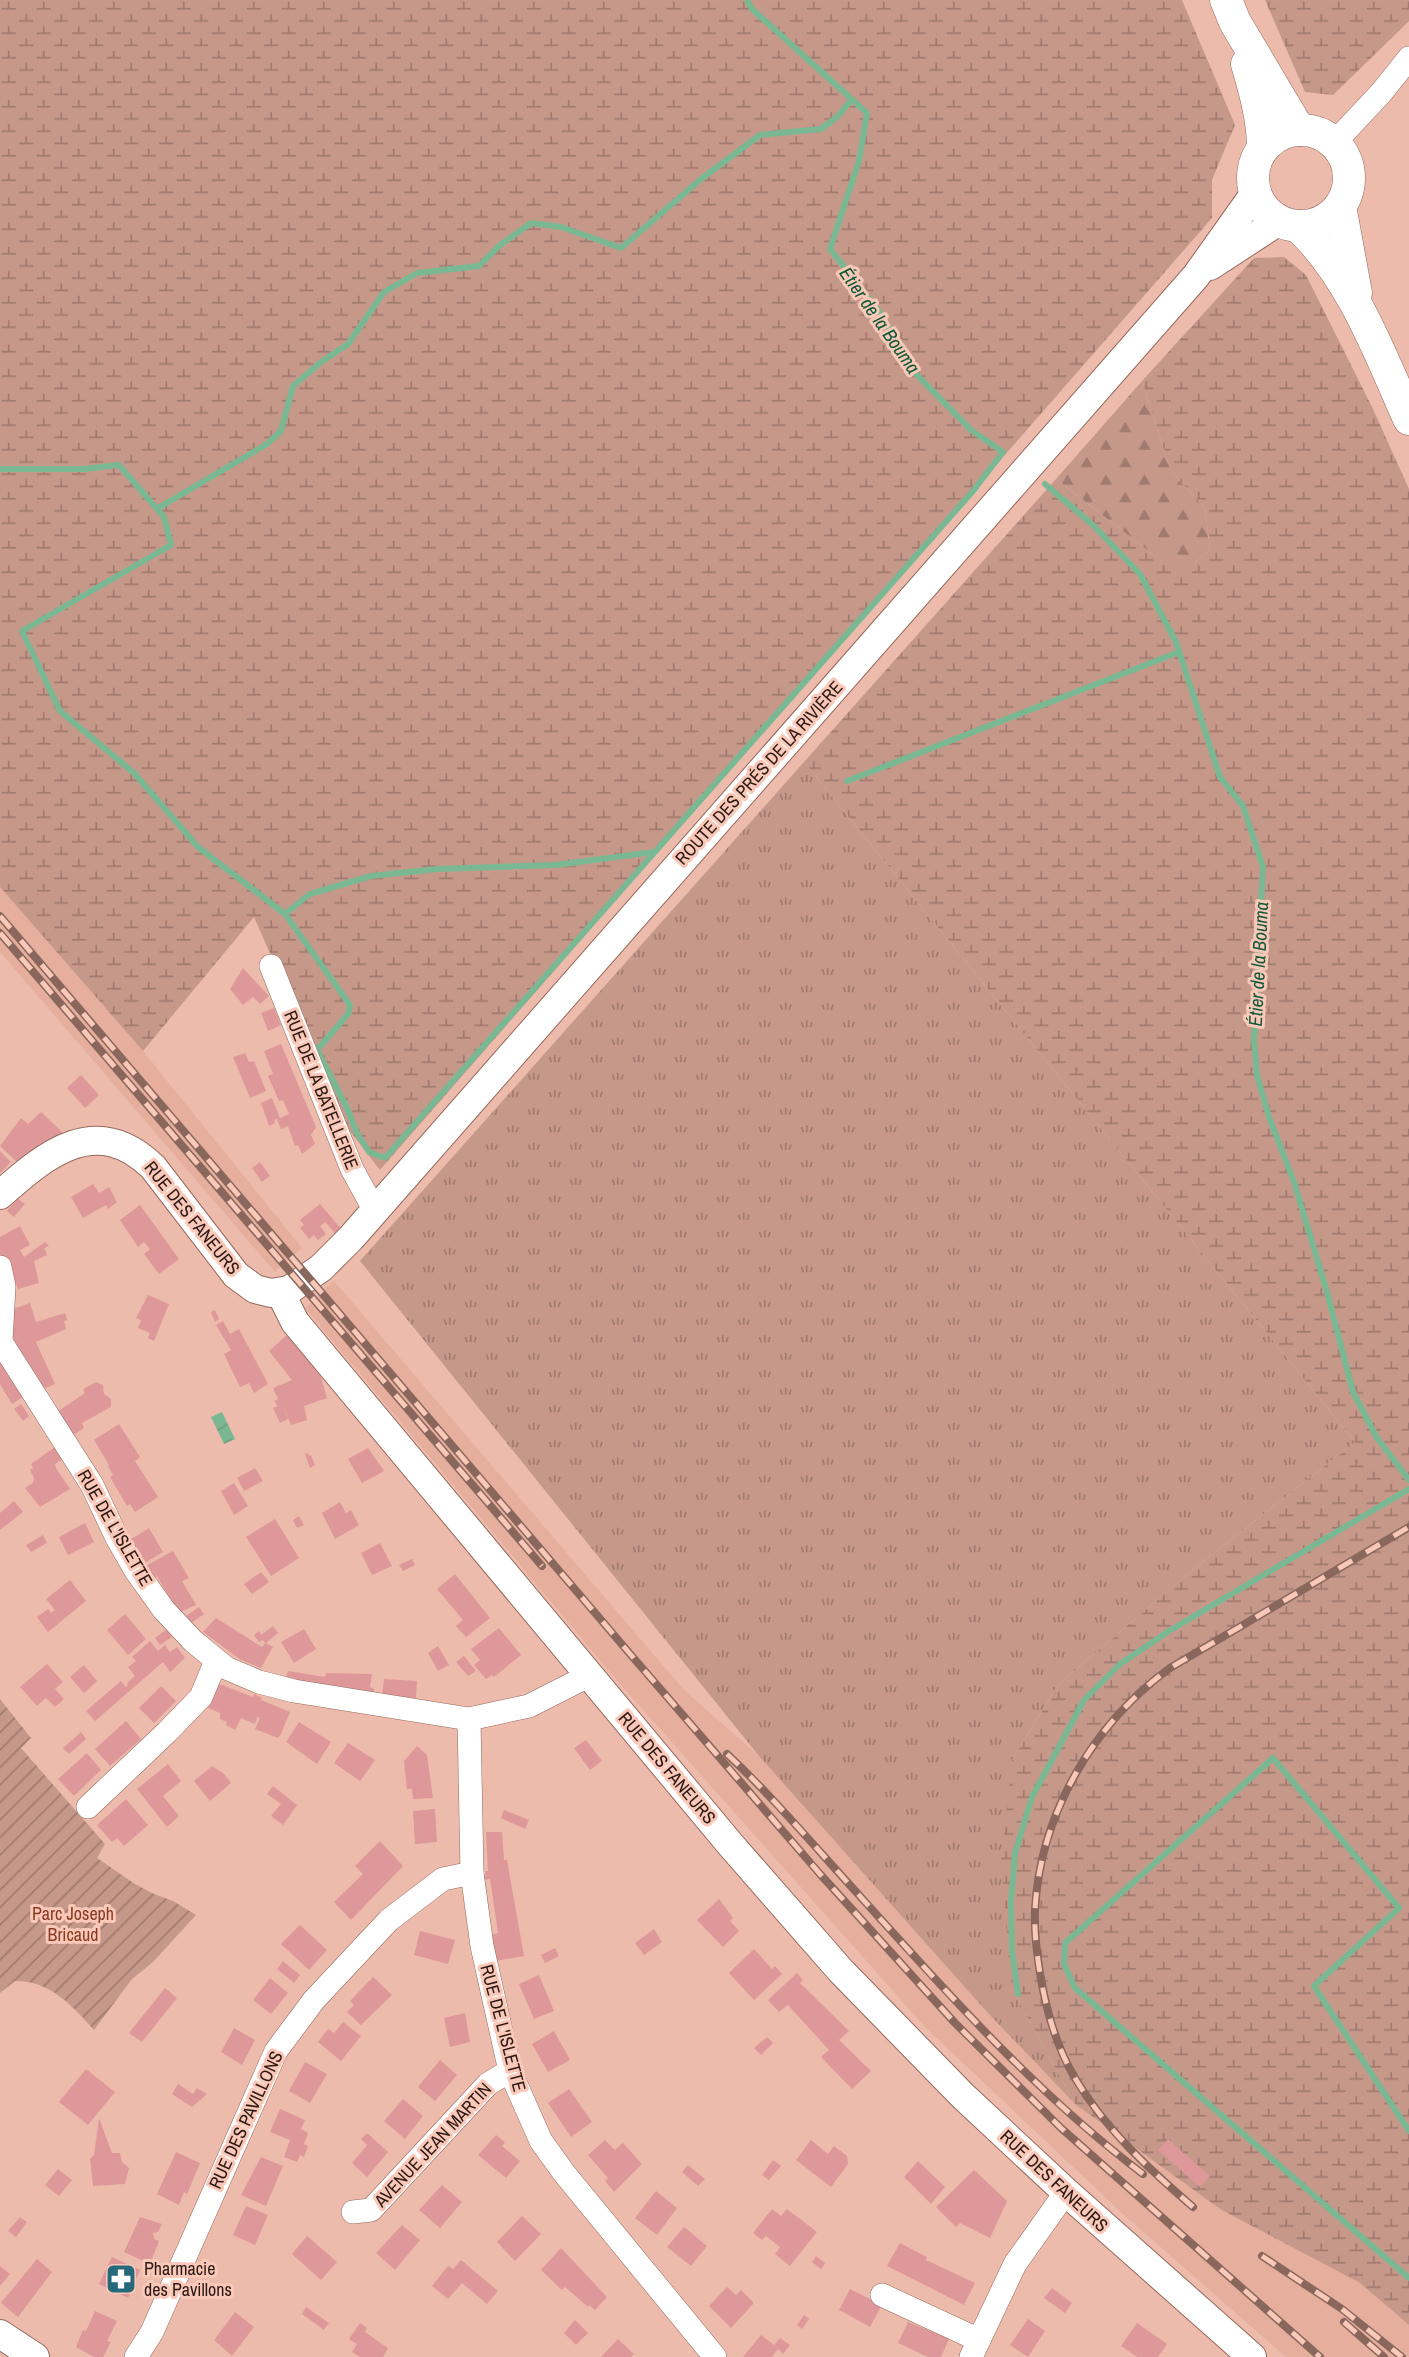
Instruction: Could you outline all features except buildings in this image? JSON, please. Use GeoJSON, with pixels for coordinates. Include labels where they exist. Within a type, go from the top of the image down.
{"type":"FeatureCollection","features":[{"type":"Feature","properties":{"kind":"main road"},"geometry":{"type":"LineString","coordinates":[[1230,11],[1299,130]]}},
{"type":"Feature","properties":{"kind":"main road"},"geometry":{"type":"LineString","coordinates":[[1230,11],[1254,88],[1263,148]]}},
{"type":"Feature","properties":{"kind":"main road"},"geometry":{"type":"LineString","coordinates":[[1288,223],[1321,222],[1340,206],[1348,191],[1349,174],[1344,157],[1334,143],[1316,132],[1299,130],[1279,135],[1263,148],[1253,174],[1255,193],[1261,205],[1316,243],[1359,308],[1409,419]]}},
{"type":"Feature","properties":{"kind":"main road"},"geometry":{"type":"LineString","coordinates":[[1340,206],[1359,308]]}},
{"type":"Feature","properties":{"kind":"street"},"geometry":{"type":"LineString","coordinates":[[1334,143],[1381,93],[1409,58]]}},
{"type":"Feature","properties":{"kind":"street","name":"ROUTE DES PRÉS DE LA RIVIÈRE"},"geometry":{"type":"LineString","coordinates":[[280,1293],[301,1284],[321,1268],[375,1210],[1196,276],[1255,193]]}},
{"type":"Feature","properties":{"kind":"street","name":"ROUTE DES PRÉS DE LA RIVIÈRE"},"geometry":{"type":"LineString","coordinates":[[1196,276],[1288,223]]}},
{"type":"Feature","properties":{"kind":"street","name":"RUE DE LA BATELLERIE"},"geometry":{"type":"LineString","coordinates":[[271,966],[352,1169],[375,1210]]}},
{"type":"Feature","properties":{"kind":"street","name":"RUE DES FANEURS"},"geometry":{"type":"LineString","coordinates":[[0,1195],[28,1170],[64,1147],[102,1142],[127,1148],[143,1158],[167,1183],[223,1259],[246,1284],[261,1291],[280,1293],[295,1322],[730,1844],[841,1971],[963,2096],[1066,2192],[1252,2357]]}},
{"type":"Feature","properties":{"kind":"street","name":"RUE DE L'ISLETTE"},"geometry":{"type":"LineString","coordinates":[[0,1267],[4,1286],[0,1342],[92,1485],[136,1571],[164,1610],[216,1661],[259,1682],[294,1691],[469,1718],[529,1706],[590,1675]]}},
{"type":"Feature","properties":{"kind":"street"},"geometry":{"type":"LineString","coordinates":[[88,1807],[201,1697],[216,1661]]}},
{"type":"Feature","properties":{"kind":"street","name":"RUE DE L'ISLETTE"},"geometry":{"type":"LineString","coordinates":[[469,1718],[472,1873],[482,1946],[510,2070],[522,2101],[549,2151],[715,2357]]}},
{"type":"Feature","properties":{"kind":"street","name":"RUE DES PAVILLONS"},"geometry":{"type":"LineString","coordinates":[[136,2357],[152,2332],[276,2051],[314,2000],[389,1920],[443,1879],[472,1873]]}},
{"type":"Feature","properties":{"kind":"street","name":"AVENUE JEAN MARTIN"},"geometry":{"type":"LineString","coordinates":[[353,2211],[371,2210],[488,2084],[510,2070]]}},
{"type":"Feature","properties":{"kind":"street"},"geometry":{"type":"LineString","coordinates":[[882,2295],[975,2349],[1015,2264],[1066,2192]]}},
{"type":"Feature","properties":{"kind":"street"},"geometry":{"type":"LineString","coordinates":[[0,2333],[35,2357]]}},
{"type":"Feature","properties":{"kind":"shaded area"},"geometry":{"type":"Polygon","coordinates":[[[0,887],[143,1051],[302,1248],[275,1272],[0,952],[0,887]]]}},
{"type":"Feature","properties":{"kind":"shaded area"},"geometry":{"type":"Polygon","coordinates":[[[334,1281],[684,1690],[759,1756],[987,2012],[1075,2104],[1220,2209],[1360,2283],[1409,2325],[1409,2357],[1286,2357],[1124,2215],[926,2028],[614,1677],[305,1308],[334,1281]]]}},
{"type":"Feature","properties":{"kind":"green space"},"geometry":{"type":"Polygon","coordinates":[[[0,0],[1182,0],[1235,125],[1212,180],[1212,218],[380,1170],[346,1126],[254,917],[143,1051],[0,887],[0,0]]]}},
{"type":"Feature","properties":{"kind":"green space"},"geometry":{"type":"Polygon","coordinates":[[[1265,0],[1409,0],[1409,21],[1333,95],[1305,92],[1265,0]]]}},
{"type":"Feature","properties":{"kind":"green space"},"geometry":{"type":"Polygon","coordinates":[[[1284,257],[1306,275],[1373,409],[1409,489],[1409,2325],[1360,2283],[1220,2209],[1075,2104],[1011,1987],[1001,1859],[1012,1760],[1057,1686],[1185,1576],[1355,1442],[804,762],[1056,479],[1165,564],[1194,564],[1210,549],[1205,508],[1171,471],[1142,381],[1254,258],[1284,257]]]}},
{"type":"Feature","properties":{"kind":"green space"},"geometry":{"type":"Polygon","coordinates":[[[1142,381],[1171,471],[1205,508],[1210,549],[1194,564],[1165,564],[1056,479],[1142,381]]]}},
{"type":"Feature","properties":{"kind":"green space"},"geometry":{"type":"Polygon","coordinates":[[[804,762],[1355,1442],[1185,1576],[1057,1686],[1012,1760],[1011,1987],[1075,2104],[987,2012],[759,1756],[360,1261],[804,762]]]}},
{"type":"Feature","properties":{"kind":"green space","name":"Parc Joseph Bricaud"},"geometry":{"type":"Polygon","coordinates":[[[0,1699],[31,1738],[21,1748],[105,1844],[97,1858],[135,1884],[196,1915],[153,1962],[132,1979],[94,2030],[69,2004],[39,1985],[15,1981],[0,1993],[0,1699]]]}},
{"type":"Feature","properties":{"kind":"water"},"geometry":{"type":"Polygon","coordinates":[[[222,1412],[235,1439],[224,1444],[211,1417],[222,1412]]]}},
{"type":"Feature","properties":{"kind":"waterway"},"geometry":{"type":"LineString","coordinates":[[0,469],[84,469],[119,465],[164,517],[171,545],[22,631],[60,711],[134,773],[198,847],[285,914],[350,1005],[348,1014],[317,1050],[357,1133],[369,1152],[385,1158],[973,491],[1003,452],[971,430],[916,374],[878,310],[830,249],[859,161],[867,113],[752,9],[747,0]]}},
{"type":"Feature","properties":{"kind":"waterway"},"geometry":{"type":"LineString","coordinates":[[158,508],[267,444],[281,431],[293,386],[348,344],[384,292],[417,273],[479,266],[500,245],[531,223],[561,227],[621,248],[701,179],[760,135],[821,129],[837,117],[852,99]]}},
{"type":"Feature","properties":{"kind":"waterway","name":"Étier de la Bouma"},"geometry":{"type":"LineString","coordinates":[[1045,484],[1093,525],[1140,574],[1176,642],[1220,777],[1243,806],[1263,867],[1254,1041],[1257,1075],[1269,1117],[1294,1182],[1353,1392],[1377,1438],[1409,1480]]}},
{"type":"Feature","properties":{"kind":"waterway"},"geometry":{"type":"LineString","coordinates":[[847,781],[1179,652]]}},
{"type":"Feature","properties":{"kind":"waterway"},"geometry":{"type":"LineString","coordinates":[[285,914],[310,894],[371,876],[437,869],[556,865],[654,852]]}},
{"type":"Feature","properties":{"kind":"waterway"},"geometry":{"type":"LineString","coordinates":[[1018,1994],[1012,1950],[1011,1902],[1015,1853],[1032,1797],[1084,1700],[1120,1664],[1169,1631],[1409,1489]]}},
{"type":"Feature","properties":{"kind":"waterway"},"geometry":{"type":"LineString","coordinates":[[1409,2131],[1314,1986],[1399,1908],[1273,1758],[1065,1943],[1064,1964],[1075,1988],[1409,2278]]}},
{"type":"Feature","properties":{"kind":"railway"},"geometry":{"type":"LineString","coordinates":[[0,916],[631,1655],[820,1874],[955,2023],[1061,2128],[1320,2357]]}},
{"type":"Feature","properties":{"kind":"railway"},"geometry":{"type":"LineString","coordinates":[[0,933],[542,1566]]}},
{"type":"Feature","properties":{"kind":"railway"},"geometry":{"type":"LineString","coordinates":[[1193,2207],[1144,2163],[1100,2115],[1075,2078],[1058,2042],[1043,1992],[1035,1927],[1039,1874],[1047,1840],[1060,1806],[1095,1744],[1117,1716],[1142,1691],[1170,1668],[1409,1527]]}},
{"type":"Feature","properties":{"kind":"railway"},"geometry":{"type":"LineString","coordinates":[[727,1754],[778,1805],[994,2041],[1066,2110],[1143,2174]]}},
{"type":"Feature","properties":{"kind":"railway"},"geometry":{"type":"LineString","coordinates":[[1262,2256],[1342,2309],[1402,2357]]}},
{"type":"Feature","properties":{"kind":"railway"},"geometry":{"type":"LineString","coordinates":[[1344,2322],[1384,2357]]}},
{"type":"Feature","properties":{"kind":"place","name":"Pharmacie des Pavillons"},"geometry":{"type":"Point","coordinates":[121,2279]}}]}
